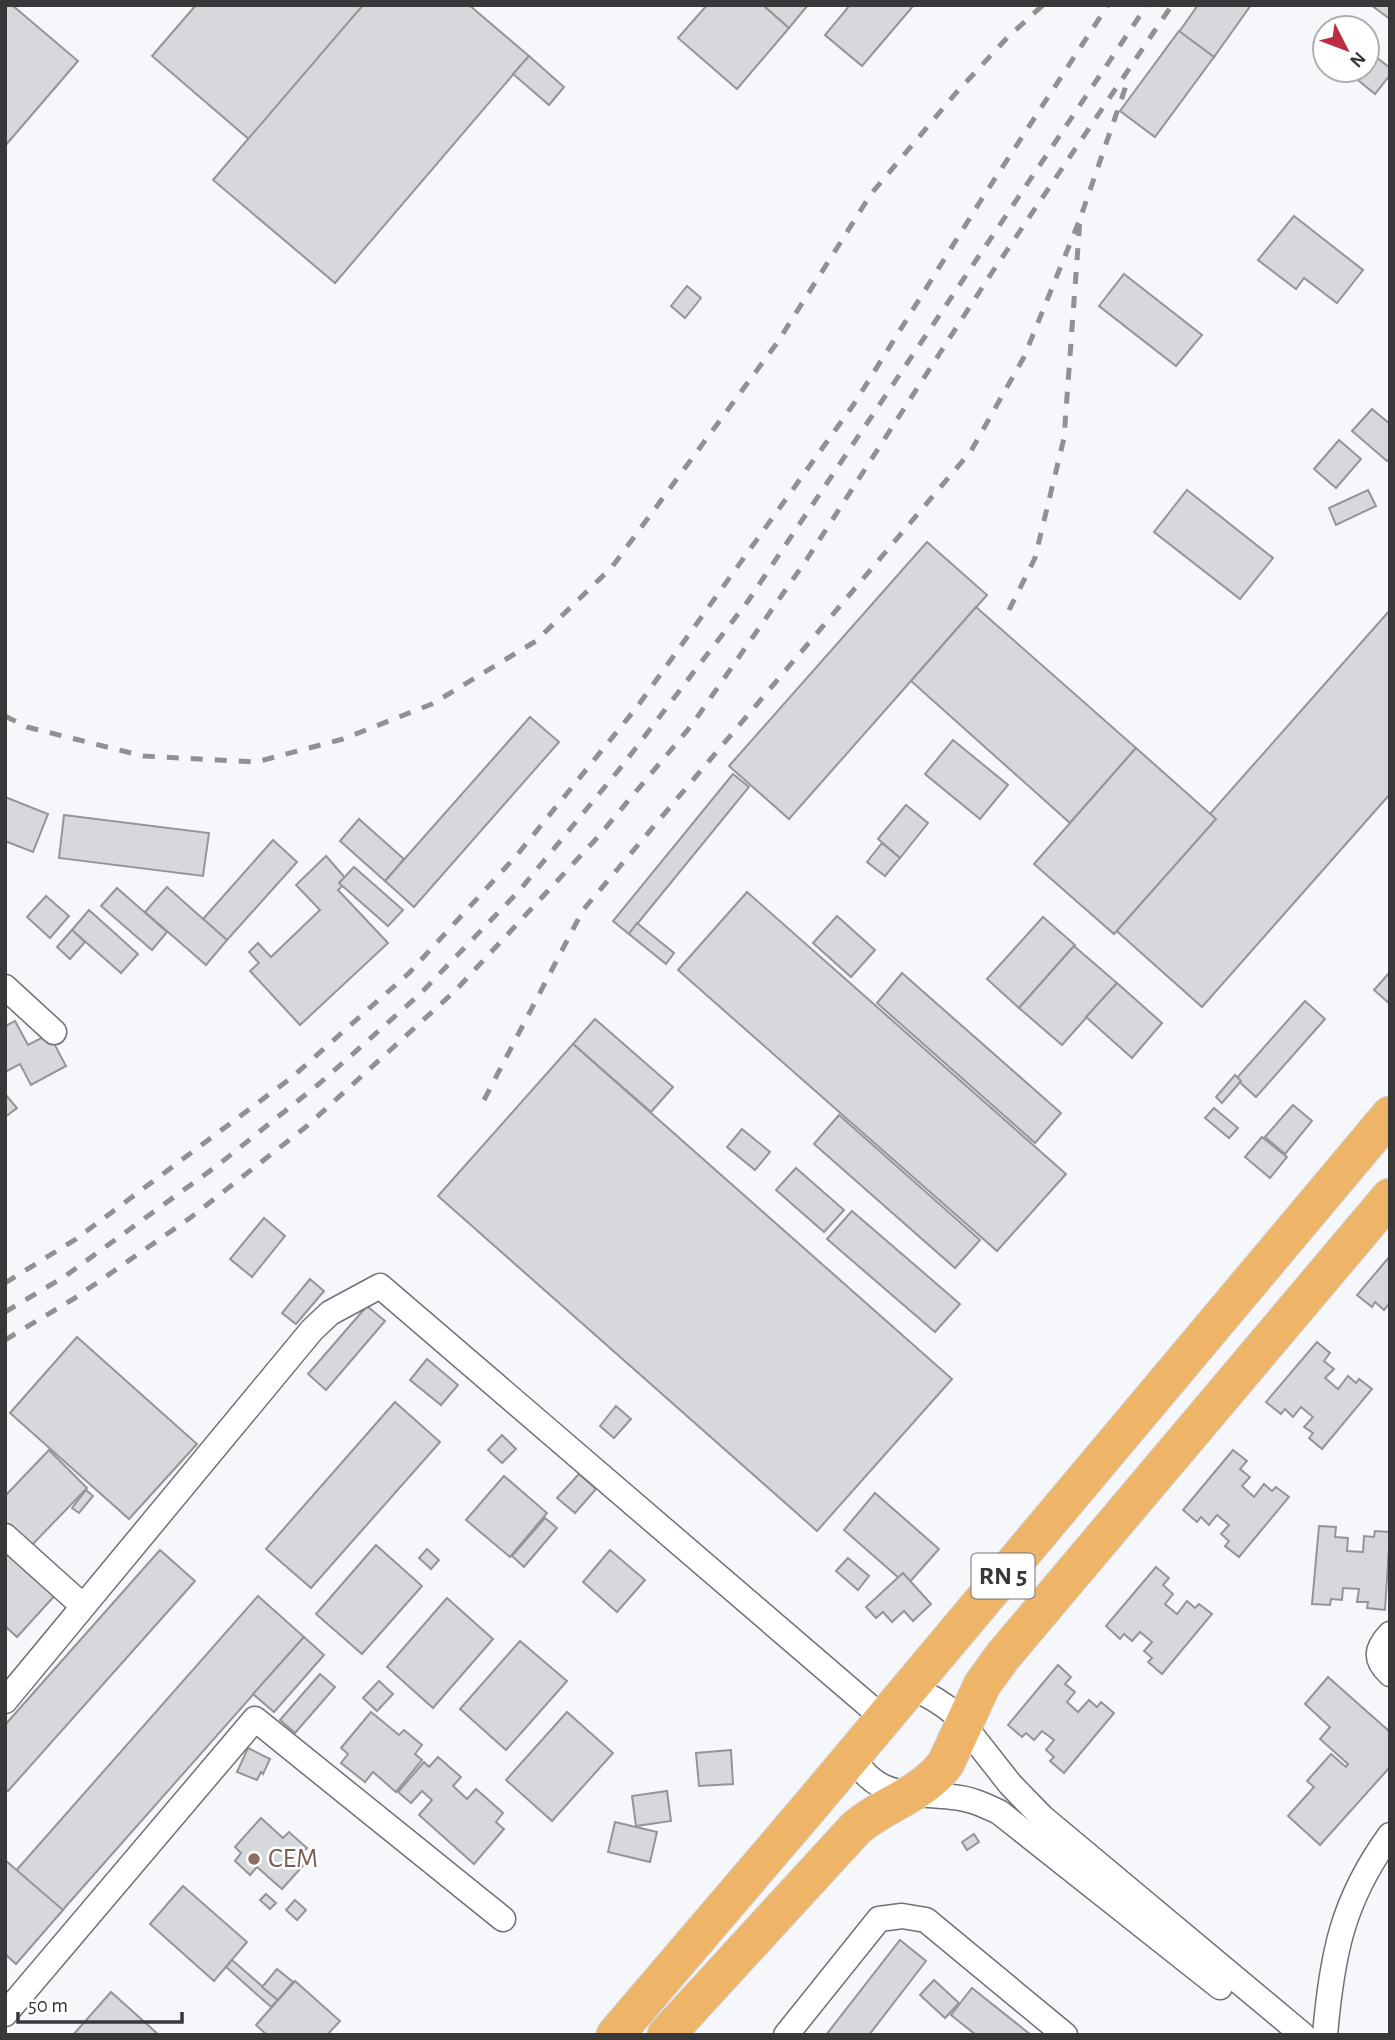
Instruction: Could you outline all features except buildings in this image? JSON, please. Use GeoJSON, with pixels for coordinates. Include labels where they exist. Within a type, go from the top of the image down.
{"type":"FeatureCollection","features":[{"type":"Feature","properties":{"kind":"highway","name":"RN 5"},"geometry":{"type":"LineString","coordinates":[[615,2035],[1390,1115]]}},
{"type":"Feature","properties":{"kind":"highway","name":"RN 5"},"geometry":{"type":"LineString","coordinates":[[666,2035],[848,1836],[876,1812],[912,1794],[938,1773],[946,1763],[982,1685],[1003,1656],[1390,1197]]}},
{"type":"Feature","properties":{"kind":"highway"},"geometry":{"type":"LineString","coordinates":[[813,1803],[848,1836]]}},
{"type":"Feature","properties":{"kind":"street"},"geometry":{"type":"LineString","coordinates":[[5,987],[54,1032]]}},
{"type":"Feature","properties":{"kind":"street"},"geometry":{"type":"LineString","coordinates":[[5,1701],[312,1330],[330,1313],[380,1286],[883,1718]]}},
{"type":"Feature","properties":{"kind":"street"},"geometry":{"type":"LineString","coordinates":[[5,1536],[83,1606]]}},
{"type":"Feature","properties":{"kind":"street"},"geometry":{"type":"LineString","coordinates":[[1390,1634],[1379,1648],[1378,1656],[1380,1663],[1390,1674]]}},
{"type":"Feature","properties":{"kind":"street"},"geometry":{"type":"LineString","coordinates":[[909,1688],[945,1705],[1010,1784],[1042,1817],[1303,2035]]}},
{"type":"Feature","properties":{"kind":"street"},"geometry":{"type":"LineString","coordinates":[[5,2014],[255,1719],[503,1919]]}},
{"type":"Feature","properties":{"kind":"street"},"geometry":{"type":"LineString","coordinates":[[852,1755],[864,1773],[881,1786],[901,1793],[970,1800],[999,1812],[1280,2035]]}},
{"type":"Feature","properties":{"kind":"street"},"geometry":{"type":"LineString","coordinates":[[1325,2035],[1329,1986],[1335,1951],[1345,1918],[1358,1885],[1390,1835]]}},
{"type":"Feature","properties":{"kind":"street"},"geometry":{"type":"LineString","coordinates":[[786,2035],[880,1919],[902,1916],[926,1920],[1065,2035]]}},
{"type":"Feature","properties":{"kind":"railway"},"geometry":{"type":"LineString","coordinates":[[5,716],[27,727],[143,756],[256,762],[343,739],[432,704],[536,641],[612,567],[777,343],[871,194],[955,94],[1007,38],[1043,5]]}},
{"type":"Feature","properties":{"kind":"railway"},"geometry":{"type":"LineString","coordinates":[[5,1283],[76,1239],[291,1078],[409,973],[517,855],[637,707],[854,404],[983,197],[1108,5]]}},
{"type":"Feature","properties":{"kind":"railway"},"geometry":{"type":"LineString","coordinates":[[5,1312],[64,1277],[218,1165],[320,1083],[419,995],[519,891],[622,766],[748,601],[1147,5]]}},
{"type":"Feature","properties":{"kind":"railway"},"geometry":{"type":"LineString","coordinates":[[5,1340],[75,1298],[190,1218],[307,1126],[455,991],[597,838],[691,726],[807,559],[989,277],[1172,5]]}},
{"type":"Feature","properties":{"kind":"railway"},"geometry":{"type":"LineString","coordinates":[[1009,610],[1035,558],[1064,438],[1080,219],[1127,83]]}},
{"type":"Feature","properties":{"kind":"railway"},"geometry":{"type":"LineString","coordinates":[[484,1100],[583,910],[971,451],[1024,357],[1080,219]]}},
{"type":"Feature","properties":{"kind":"place","name":"CEM"},"geometry":{"type":"Point","coordinates":[254,1859]}}]}
